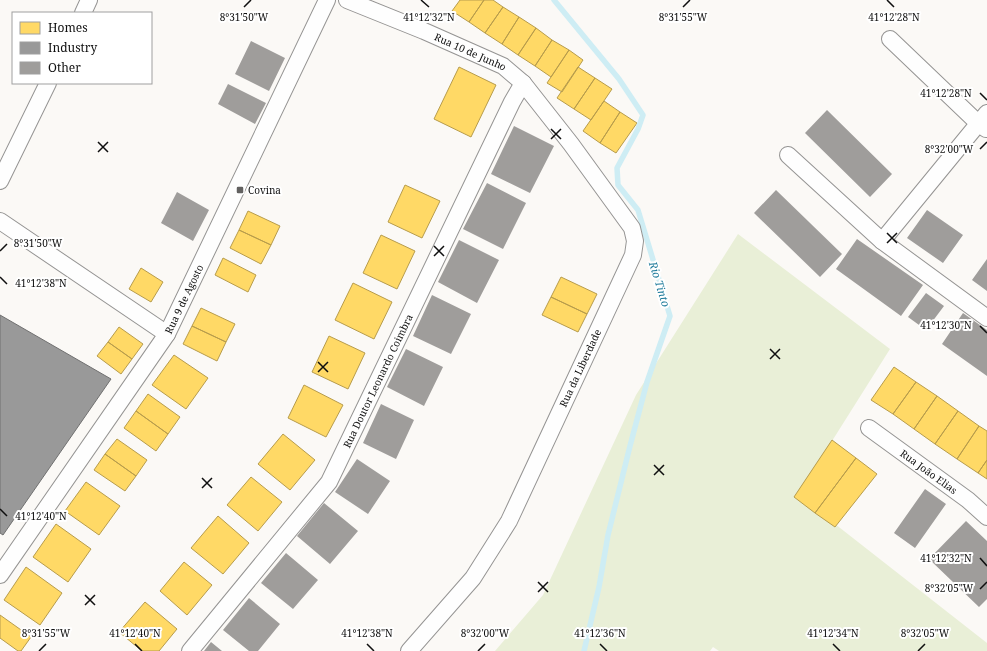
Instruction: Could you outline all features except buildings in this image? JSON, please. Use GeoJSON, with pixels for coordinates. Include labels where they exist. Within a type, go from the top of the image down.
{"type":"FeatureCollection","features":[{"type":"Feature","properties":{"kind":"street"},"geometry":{"type":"LineString","coordinates":[[83,12],[89,0]]}},
{"type":"Feature","properties":{"kind":"street","name":"Rua 9 de Agosto"},"geometry":{"type":"LineString","coordinates":[[0,574],[167,334],[327,0]]}},
{"type":"Feature","properties":{"kind":"street","name":"Rua 10 de Junho"},"geometry":{"type":"LineString","coordinates":[[347,0],[424,31],[503,66],[523,83]]}},
{"type":"Feature","properties":{"kind":"street"},"geometry":{"type":"LineString","coordinates":[[882,241],[984,122],[890,39]]}},
{"type":"Feature","properties":{"kind":"street","name":"Rua Doutor Leonardo Coimbra"},"geometry":{"type":"LineString","coordinates":[[190,651],[329,482],[509,109],[523,83]]}},
{"type":"Feature","properties":{"kind":"street","name":"Rua da Liberdade"},"geometry":{"type":"LineString","coordinates":[[409,651],[473,578],[509,521],[633,255],[635,241],[632,228],[523,83]]}},
{"type":"Feature","properties":{"kind":"street"},"geometry":{"type":"LineString","coordinates":[[0,181],[48,84]]}},
{"type":"Feature","properties":{"kind":"street"},"geometry":{"type":"LineString","coordinates":[[788,155],[882,241],[987,318]]}},
{"type":"Feature","properties":{"kind":"street"},"geometry":{"type":"LineString","coordinates":[[0,221],[167,334]]}},
{"type":"Feature","properties":{"kind":"street","name":"Rua João Elias"},"geometry":{"type":"LineString","coordinates":[[869,428],[968,500],[987,517]]}},
{"type":"Feature","properties":{"kind":"green space"},"geometry":{"type":"Polygon","coordinates":[[[738,234],[890,349],[798,495],[987,643],[987,651],[719,651],[713,647],[710,651],[495,651],[543,595],[636,395],[738,234]]]}},
{"type":"Feature","properties":{"kind":"waterway","name":"Rio Tinto"},"geometry":{"type":"LineString","coordinates":[[554,0],[619,79],[643,115],[638,129],[617,168],[618,185],[638,210],[670,316],[647,382],[630,446],[608,535],[599,587],[584,651]]}},
{"type":"Feature","properties":{"kind":"place","name":"Covina"},"geometry":{"type":"Point","coordinates":[240,190]}}]}
